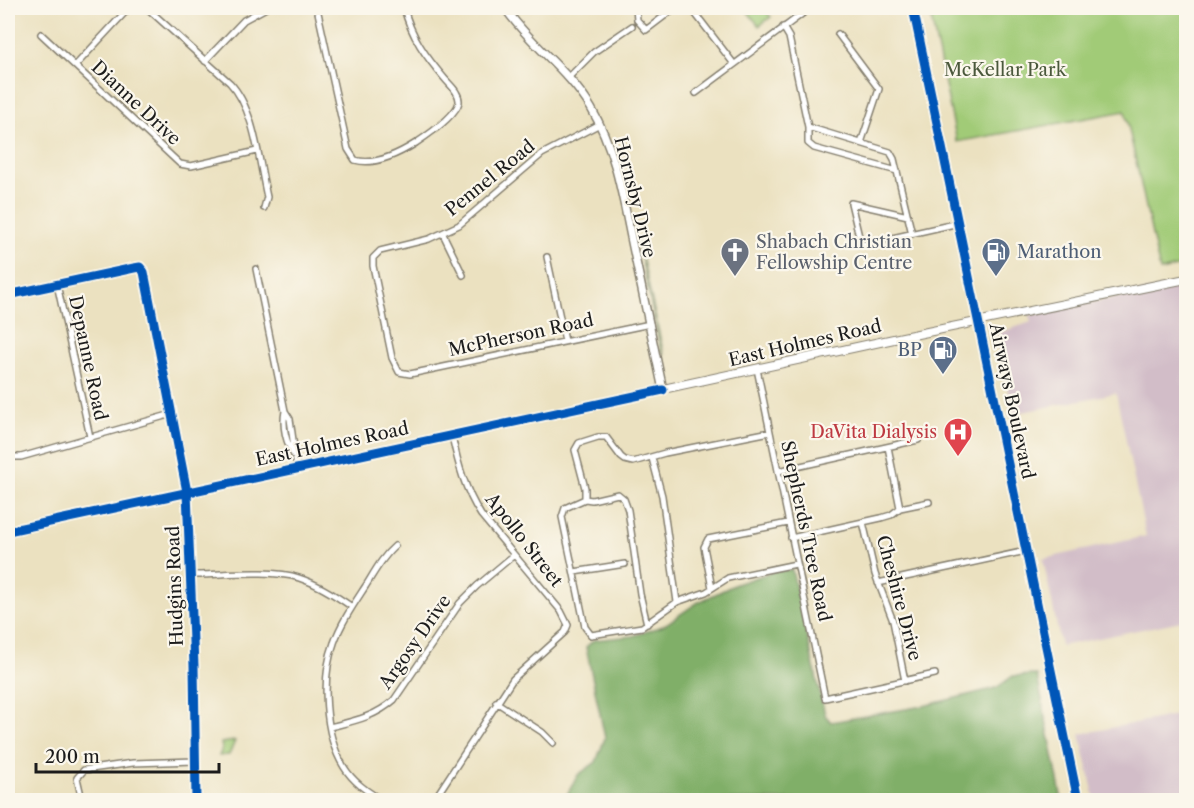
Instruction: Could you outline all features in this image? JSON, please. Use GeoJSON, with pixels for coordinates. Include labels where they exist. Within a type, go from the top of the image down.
{"type":"FeatureCollection","features":[{"type":"Feature","properties":{"kind":"main road","name":"Airways Boulevard"},"geometry":{"type":"LineString","coordinates":[[913,8],[1078,801]]}},
{"type":"Feature","properties":{"kind":"main road","name":"East Holmes Road"},"geometry":{"type":"LineString","coordinates":[[8,531],[978,321],[1186,279]]}},
{"type":"Feature","properties":{"kind":"street"},"geometry":{"type":"LineString","coordinates":[[75,66],[129,8]]}},
{"type":"Feature","properties":{"kind":"street"},"geometry":{"type":"LineString","coordinates":[[147,8],[234,88],[241,98],[249,115],[267,197],[264,208]]}},
{"type":"Feature","properties":{"kind":"street"},"geometry":{"type":"LineString","coordinates":[[205,61],[244,20],[266,8]]}},
{"type":"Feature","properties":{"kind":"street"},"geometry":{"type":"LineString","coordinates":[[317,8],[348,149],[355,160],[366,162],[404,150],[441,124],[456,110],[458,104],[459,99],[456,92],[416,42],[404,8]]}},
{"type":"Feature","properties":{"kind":"street","name":"Hornsby Drive"},"geometry":{"type":"LineString","coordinates":[[505,8],[530,39],[581,92],[600,124],[617,169],[663,390]]}},
{"type":"Feature","properties":{"kind":"street"},"geometry":{"type":"LineString","coordinates":[[636,8],[637,20],[646,30],[675,8]]}},
{"type":"Feature","properties":{"kind":"street"},"geometry":{"type":"LineString","coordinates":[[691,8],[734,64]]}},
{"type":"Feature","properties":{"kind":"street"},"geometry":{"type":"LineString","coordinates":[[696,93],[806,9]]}},
{"type":"Feature","properties":{"kind":"street"},"geometry":{"type":"LineString","coordinates":[[568,77],[594,52],[632,26]]}},
{"type":"Feature","properties":{"kind":"street"},"geometry":{"type":"LineString","coordinates":[[783,27],[789,37],[808,127],[808,143],[814,148],[897,171]]}},
{"type":"Feature","properties":{"kind":"street","name":"Dianne Drive"},"geometry":{"type":"LineString","coordinates":[[40,34],[180,164],[191,166],[257,151]]}},
{"type":"Feature","properties":{"kind":"street"},"geometry":{"type":"LineString","coordinates":[[838,34],[879,89],[861,143]]}},
{"type":"Feature","properties":{"kind":"street","name":"Pennel Road"},"geometry":{"type":"LineString","coordinates":[[399,372],[392,358],[376,286],[373,258],[377,253],[443,234],[469,219],[542,154],[600,124]]}},
{"type":"Feature","properties":{"kind":"street"},"geometry":{"type":"LineString","coordinates":[[808,127],[890,152],[897,171],[912,234]]}},
{"type":"Feature","properties":{"kind":"street"},"geometry":{"type":"LineString","coordinates":[[908,216],[851,203],[861,245],[959,223]]}},
{"type":"Feature","properties":{"kind":"street"},"geometry":{"type":"LineString","coordinates":[[443,234],[463,275]]}},
{"type":"Feature","properties":{"kind":"street"},"geometry":{"type":"LineString","coordinates":[[547,257],[565,341]]}},
{"type":"Feature","properties":{"kind":"street","name":"Hudgins Road"},"geometry":{"type":"LineString","coordinates":[[57,284],[140,267],[146,279],[187,492],[194,666],[196,801]]}},
{"type":"Feature","properties":{"kind":"street"},"geometry":{"type":"LineString","coordinates":[[256,269],[285,411],[290,419],[297,468]]}},
{"type":"Feature","properties":{"kind":"street"},"geometry":{"type":"LineString","coordinates":[[8,295],[57,284]]}},
{"type":"Feature","properties":{"kind":"street","name":"Depanne Road"},"geometry":{"type":"LineString","coordinates":[[57,284],[90,437]]}},
{"type":"Feature","properties":{"kind":"street","name":"McPherson Road"},"geometry":{"type":"LineString","coordinates":[[399,372],[410,374],[650,324]]}},
{"type":"Feature","properties":{"kind":"street","name":"Shepherds Tree Road"},"geometry":{"type":"LineString","coordinates":[[757,369],[825,698],[905,681]]}},
{"type":"Feature","properties":{"kind":"street"},"geometry":{"type":"LineString","coordinates":[[9,453],[21,457],[172,414]]}},
{"type":"Feature","properties":{"kind":"street"},"geometry":{"type":"LineString","coordinates":[[585,499],[585,488],[575,450],[579,443],[606,437],[625,460],[633,462],[665,453],[770,432]]}},
{"type":"Feature","properties":{"kind":"street","name":"Apollo Street"},"geometry":{"type":"LineString","coordinates":[[452,436],[462,478],[481,515],[561,611],[568,625],[565,633],[519,671],[496,702]]}},
{"type":"Feature","properties":{"kind":"street"},"geometry":{"type":"LineString","coordinates":[[778,471],[918,440]]}},
{"type":"Feature","properties":{"kind":"street"},"geometry":{"type":"LineString","coordinates":[[888,447],[900,508]]}},
{"type":"Feature","properties":{"kind":"street"},"geometry":{"type":"LineString","coordinates":[[652,458],[662,496],[677,602]]}},
{"type":"Feature","properties":{"kind":"street"},"geometry":{"type":"LineString","coordinates":[[647,624],[624,499],[618,494],[592,500],[585,499],[566,508],[562,513],[585,627],[591,635],[642,627],[647,624],[677,602],[712,588],[733,576],[796,564]]}},
{"type":"Feature","properties":{"kind":"street"},"geometry":{"type":"LineString","coordinates":[[791,538],[886,517],[900,508],[929,502]]}},
{"type":"Feature","properties":{"kind":"street","name":"Cheshire Drive"},"geometry":{"type":"LineString","coordinates":[[863,522],[878,583],[893,621],[905,681]]}},
{"type":"Feature","properties":{"kind":"street"},"geometry":{"type":"LineString","coordinates":[[712,588],[704,547],[708,539],[788,523]]}},
{"type":"Feature","properties":{"kind":"street"},"geometry":{"type":"LineString","coordinates":[[381,801],[361,787],[344,767],[336,750],[326,701],[326,681],[333,644],[352,607],[394,546]]}},
{"type":"Feature","properties":{"kind":"street"},"geometry":{"type":"LineString","coordinates":[[878,583],[1026,551]]}},
{"type":"Feature","properties":{"kind":"street","name":"Argosy Drive"},"geometry":{"type":"LineString","coordinates":[[330,727],[365,718],[394,700],[460,603],[514,555]]}},
{"type":"Feature","properties":{"kind":"street"},"geometry":{"type":"LineString","coordinates":[[574,572],[624,564]]}},
{"type":"Feature","properties":{"kind":"street"},"geometry":{"type":"LineString","coordinates":[[190,576],[262,574],[297,577],[327,590],[352,607]]}},
{"type":"Feature","properties":{"kind":"street"},"geometry":{"type":"LineString","coordinates":[[905,681],[935,674]]}},
{"type":"Feature","properties":{"kind":"street"},"geometry":{"type":"LineString","coordinates":[[434,801],[496,702],[542,732],[553,743]]}},
{"type":"Feature","properties":{"kind":"street"},"geometry":{"type":"LineString","coordinates":[[82,801],[76,783],[80,773],[88,769],[195,761]]}},
{"type":"Feature","properties":{"kind":"shaded area"},"geometry":{"type":"Polygon","coordinates":[[[1186,283],[1186,620],[1061,646],[1043,559],[1146,536],[1116,393],[1013,414],[996,338],[999,333],[1031,322],[1030,315],[1186,283]]]}},
{"type":"Feature","properties":{"kind":"shaded area"},"geometry":{"type":"Polygon","coordinates":[[[1186,713],[1186,800],[1095,800],[1080,734],[1186,713]]]}},
{"type":"Feature","properties":{"kind":"green space"},"geometry":{"type":"Polygon","coordinates":[[[745,8],[763,8],[771,17],[759,26],[745,8]]]}},
{"type":"Feature","properties":{"kind":"green space","name":"McKellar Park"},"geometry":{"type":"Polygon","coordinates":[[[929,8],[1186,8],[1186,265],[1160,271],[1125,111],[957,142],[929,8]]]}},
{"type":"Feature","properties":{"kind":"green space"},"geometry":{"type":"Polygon","coordinates":[[[638,238],[664,356],[661,351],[638,238]]]}},
{"type":"Feature","properties":{"kind":"green space"},"geometry":{"type":"Polygon","coordinates":[[[792,570],[825,715],[831,722],[923,706],[996,688],[1013,676],[1037,675],[1062,800],[564,800],[578,775],[596,762],[605,738],[586,647],[594,640],[633,636],[663,626],[697,603],[736,584],[775,571],[792,570]]]}},
{"type":"Feature","properties":{"kind":"green space"},"geometry":{"type":"Polygon","coordinates":[[[235,741],[229,755],[219,756],[222,749],[221,743],[235,741]]]}},
{"type":"Feature","properties":{"kind":"cycle path"},"geometry":{"type":"LineString","coordinates":[[913,8],[1078,800]]}},
{"type":"Feature","properties":{"kind":"cycle path"},"geometry":{"type":"LineString","coordinates":[[8,295],[134,268],[140,267],[144,272],[187,492],[194,666],[196,800]]}},
{"type":"Feature","properties":{"kind":"cycle path"},"geometry":{"type":"LineString","coordinates":[[8,531],[663,390]]}},
{"type":"Feature","properties":{"kind":"place","name":"Shabach Christian Fellowship Centre"},"geometry":{"type":"Point","coordinates":[735,278]}},
{"type":"Feature","properties":{"kind":"place","name":"Marathon"},"geometry":{"type":"Point","coordinates":[996,278]}},
{"type":"Feature","properties":{"kind":"place","name":"BP"},"geometry":{"type":"Point","coordinates":[943,376]}},
{"type":"Feature","properties":{"kind":"place","name":"DaVita Dialysis"},"geometry":{"type":"Point","coordinates":[958,458]}}]}
